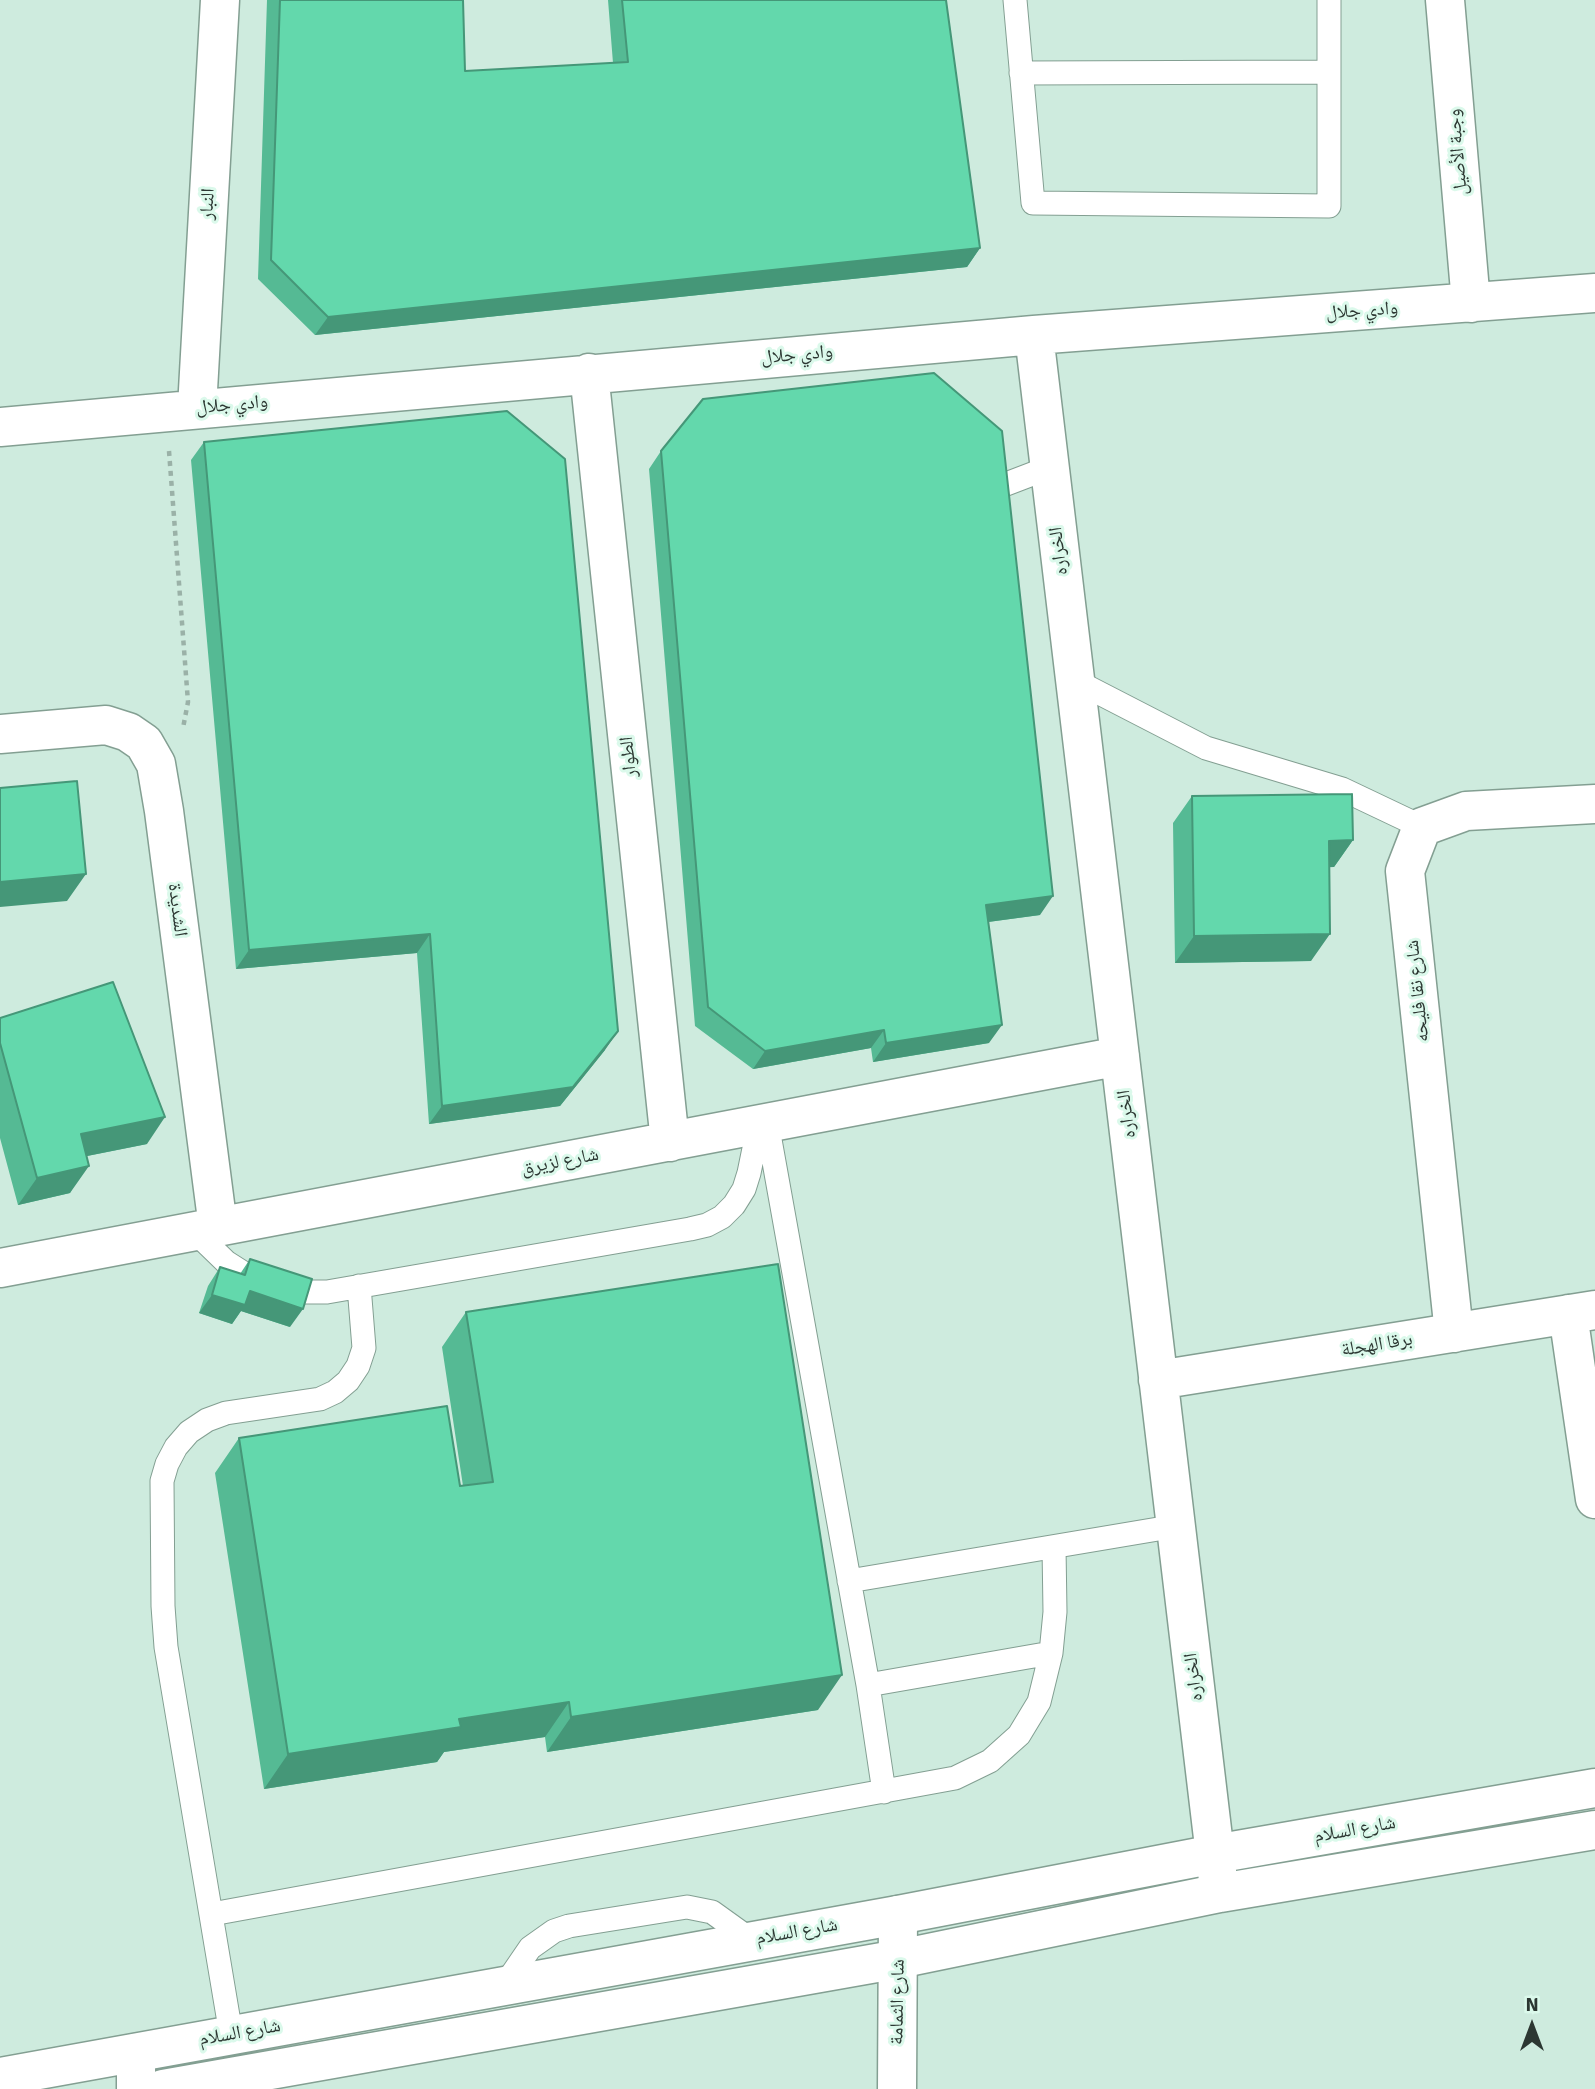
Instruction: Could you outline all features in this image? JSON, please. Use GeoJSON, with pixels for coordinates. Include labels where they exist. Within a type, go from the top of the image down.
{"type":"FeatureCollection","features":[{"type":"Feature","properties":{"kind":"street","name":"النبار"},"geometry":{"type":"LineString","coordinates":[[181,410],[220,0]]}},
{"type":"Feature","properties":{"kind":"street","name":"وجبة الأصيل"},"geometry":{"type":"LineString","coordinates":[[1445,0],[1471,303]]}},
{"type":"Feature","properties":{"kind":"street","name":"وادي جلال"},"geometry":{"type":"LineString","coordinates":[[0,427],[1034,335],[1595,293]]}},
{"type":"Feature","properties":{"kind":"street","name":"الخراره"},"geometry":{"type":"LineString","coordinates":[[1034,335],[1220,1893]]}},
{"type":"Feature","properties":{"kind":"street","name":"الطوار"},"geometry":{"type":"LineString","coordinates":[[589,373],[670,1142]]}},
{"type":"Feature","properties":{"kind":"street","name":"الشديدة"},"geometry":{"type":"LineString","coordinates":[[0,734],[106,725],[128,732],[144,743],[156,764],[166,825],[206,1229]]}},
{"type":"Feature","properties":{"kind":"street"},"geometry":{"type":"LineString","coordinates":[[1422,827],[1466,811],[1595,804]]}},
{"type":"Feature","properties":{"kind":"street","name":"شارع نقا فليحه"},"geometry":{"type":"LineString","coordinates":[[1422,827],[1405,871],[1454,1333]]}},
{"type":"Feature","properties":{"kind":"street","name":"شارع لزيرق"},"geometry":{"type":"LineString","coordinates":[[0,1268],[1120,1056]]}},
{"type":"Feature","properties":{"kind":"street"},"geometry":{"type":"LineString","coordinates":[[1581,1312],[1595,1499]]}},
{"type":"Feature","properties":{"kind":"street","name":"برقا الهجلة"},"geometry":{"type":"LineString","coordinates":[[1158,1380],[1581,1312]]}},
{"type":"Feature","properties":{"kind":"street","name":"شارع السلام"},"geometry":{"type":"LineString","coordinates":[[0,2077],[136,2071],[231,2034],[898,1915],[1215,1854],[1595,1788]]}},
{"type":"Feature","properties":{"kind":"street","name":"شارع السلام"},"geometry":{"type":"LineString","coordinates":[[163,2089],[899,1959],[1220,1893],[1595,1830]]}},
{"type":"Feature","properties":{"kind":"street","name":"شارع الثمامة"},"geometry":{"type":"LineString","coordinates":[[897,2089],[898,1915]]}},
{"type":"Feature","properties":{"kind":"lane"},"geometry":{"type":"LineString","coordinates":[[1015,0],[1033,203],[1329,206],[1329,0]]}},
{"type":"Feature","properties":{"kind":"lane"},"geometry":{"type":"LineString","coordinates":[[1021,73],[1329,72]]}},
{"type":"Feature","properties":{"kind":"lane"},"geometry":{"type":"LineString","coordinates":[[958,503],[1048,468]]}},
{"type":"Feature","properties":{"kind":"lane"},"geometry":{"type":"LineString","coordinates":[[1074,680],[1206,748],[1342,789],[1422,827]]}},
{"type":"Feature","properties":{"kind":"lane"},"geometry":{"type":"LineString","coordinates":[[206,1229],[226,1262],[248,1276],[272,1286],[300,1292],[327,1292],[707,1225],[722,1217],[744,1189],[763,1124]]}},
{"type":"Feature","properties":{"kind":"lane"},"geometry":{"type":"LineString","coordinates":[[763,1124],[849,1581],[884,1791]]}},
{"type":"Feature","properties":{"kind":"lane"},"geometry":{"type":"LineString","coordinates":[[231,2034],[166,1647],[162,1481],[176,1447],[190,1432],[207,1420],[226,1413],[320,1399],[335,1392],[348,1381],[358,1366],[364,1348],[359,1286]]}},
{"type":"Feature","properties":{"kind":"lane"},"geometry":{"type":"LineString","coordinates":[[849,1581],[1176,1526]]}},
{"type":"Feature","properties":{"kind":"lane"},"geometry":{"type":"LineString","coordinates":[[212,1914],[955,1778],[990,1761],[1019,1735],[1039,1702],[1051,1653],[1055,1612],[1054,1547]]}},
{"type":"Feature","properties":{"kind":"lane"},"geometry":{"type":"LineString","coordinates":[[867,1685],[1051,1653]]}},
{"type":"Feature","properties":{"kind":"path"},"geometry":{"type":"LineString","coordinates":[[181,410],[188,702],[182,729]]}},
{"type":"Feature","properties":{"kind":"building"},"geometry":{"type":"Polygon","coordinates":[[[280,0],[463,0],[465,71],[628,62],[622,0],[946,0],[980,248],[328,317],[271,260],[280,0]]]}},
{"type":"Feature","properties":{"kind":"building"},"geometry":{"type":"Polygon","coordinates":[[[934,373],[1002,431],[1053,896],[986,905],[1002,1025],[886,1043],[884,1030],[765,1051],[708,1007],[661,451],[703,399],[934,373]]]}},
{"type":"Feature","properties":{"kind":"building"},"geometry":{"type":"Polygon","coordinates":[[[507,411],[565,459],[618,1031],[573,1087],[442,1106],[430,934],[249,950],[204,442],[507,411]]]}},
{"type":"Feature","properties":{"kind":"building"},"geometry":{"type":"Polygon","coordinates":[[[77,781],[86,874],[0,882],[0,788],[77,781]]]}},
{"type":"Feature","properties":{"kind":"building"},"geometry":{"type":"Polygon","coordinates":[[[1352,794],[1353,840],[1329,841],[1330,934],[1194,936],[1192,796],[1352,794]]]}},
{"type":"Feature","properties":{"kind":"building"},"geometry":{"type":"Polygon","coordinates":[[[113,982],[165,1117],[81,1134],[89,1166],[37,1178],[0,1043],[0,1018],[113,982]]]}},
{"type":"Feature","properties":{"kind":"building"},"geometry":{"type":"Polygon","coordinates":[[[250,1259],[312,1279],[303,1309],[250,1291],[245,1305],[212,1295],[220,1267],[245,1275],[250,1259]]]}},
{"type":"Feature","properties":{"kind":"building"},"geometry":{"type":"Polygon","coordinates":[[[778,1264],[842,1675],[571,1717],[569,1702],[459,1719],[461,1727],[288,1754],[239,1438],[447,1406],[460,1486],[493,1482],[466,1312],[778,1264]]]}}]}
